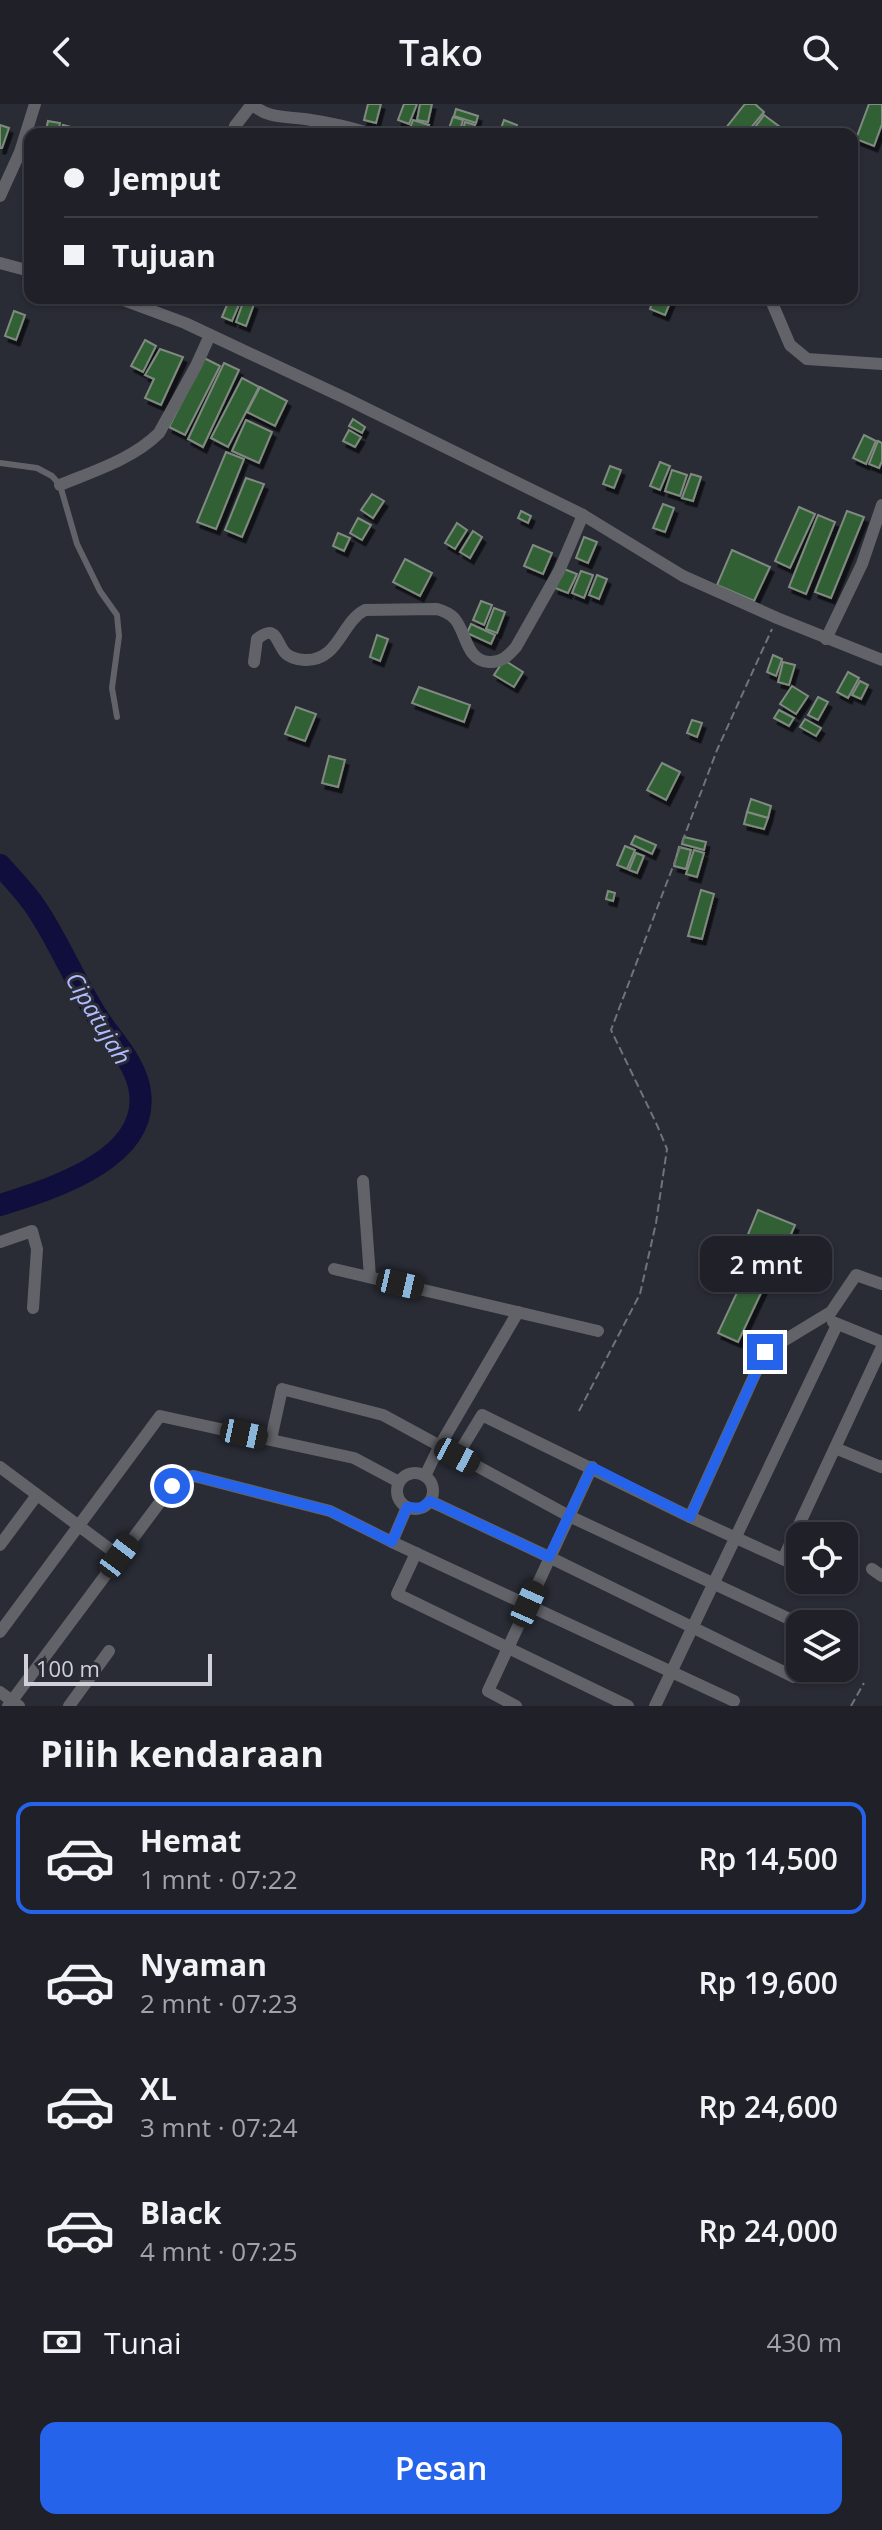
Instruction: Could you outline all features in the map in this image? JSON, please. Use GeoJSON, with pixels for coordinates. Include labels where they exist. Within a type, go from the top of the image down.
{"type":"FeatureCollection","features":[{"type":"Feature","properties":{"kind":"street"},"geometry":{"type":"LineString","coordinates":[[28,128],[35,104]]}},
{"type":"Feature","properties":{"kind":"street"},"geometry":{"type":"LineString","coordinates":[[234,128],[252,104],[259,111],[276,116],[310,119],[347,128]]}},
{"type":"Feature","properties":{"kind":"street"},"geometry":{"type":"LineString","coordinates":[[0,196],[24,139]]}},
{"type":"Feature","properties":{"kind":"street"},"geometry":{"type":"LineString","coordinates":[[0,263],[24,269]]}},
{"type":"Feature","properties":{"kind":"street"},"geometry":{"type":"LineString","coordinates":[[133,304],[210,335],[345,398],[583,515],[683,576],[826,639],[882,660]]}},
{"type":"Feature","properties":{"kind":"street"},"geometry":{"type":"LineString","coordinates":[[773,304],[790,345],[807,359],[882,364]]}},
{"type":"Feature","properties":{"kind":"street"},"geometry":{"type":"LineString","coordinates":[[60,485],[111,464],[151,442],[171,414],[210,335]]}},
{"type":"Feature","properties":{"kind":"street"},"geometry":{"type":"LineString","coordinates":[[826,639],[862,564],[882,505]]}},
{"type":"Feature","properties":{"kind":"street"},"geometry":{"type":"LineString","coordinates":[[254,662],[257,639],[265,634],[278,637],[288,655],[304,660],[314,659],[339,643],[357,614],[365,610],[437,609],[456,620],[473,654],[482,662],[496,663],[516,647],[559,571],[583,515]]}},
{"type":"Feature","properties":{"kind":"street"},"geometry":{"type":"LineString","coordinates":[[363,1181],[370,1277]]}},
{"type":"Feature","properties":{"kind":"street"},"geometry":{"type":"LineString","coordinates":[[0,1242],[32,1231],[37,1249],[33,1308]]}},
{"type":"Feature","properties":{"kind":"street"},"geometry":{"type":"LineString","coordinates":[[334,1269],[598,1331]]}},
{"type":"Feature","properties":{"kind":"street"},"geometry":{"type":"LineString","coordinates":[[690,1517],[765,1352],[831,1312],[856,1275],[882,1284]]}},
{"type":"Feature","properties":{"kind":"street"},"geometry":{"type":"LineString","coordinates":[[425,1476],[518,1312]]}},
{"type":"Feature","properties":{"kind":"street"},"geometry":{"type":"LineString","coordinates":[[783,1559],[882,1344],[823,1317]]}},
{"type":"Feature","properties":{"kind":"street"},"geometry":{"type":"LineString","coordinates":[[655,1706],[837,1325]]}},
{"type":"Feature","properties":{"kind":"street"},"geometry":{"type":"LineString","coordinates":[[271,1439],[282,1389],[383,1415],[569,1516],[786,1618]]}},
{"type":"Feature","properties":{"kind":"street"},"geometry":{"type":"LineString","coordinates":[[457,1456],[482,1415],[786,1560]]}},
{"type":"Feature","properties":{"kind":"street"},"geometry":{"type":"LineString","coordinates":[[0,1632],[160,1416],[354,1458],[399,1482]]}},
{"type":"Feature","properties":{"kind":"street"},"geometry":{"type":"LineString","coordinates":[[835,1448],[882,1466]]}},
{"type":"Feature","properties":{"kind":"street"},"geometry":{"type":"LineString","coordinates":[[0,1467],[119,1556]]}},
{"type":"Feature","properties":{"kind":"street"},"geometry":{"type":"LineString","coordinates":[[516,1706],[488,1691],[592,1467]]}},
{"type":"Feature","properties":{"kind":"street"},"geometry":{"type":"LineString","coordinates":[[409,1474],[425,1476],[432,1485],[430,1501],[421,1508],[407,1507],[398,1497],[399,1482],[409,1474]]}},
{"type":"Feature","properties":{"kind":"street"},"geometry":{"type":"LineString","coordinates":[[0,1692],[13,1704],[172,1486],[181,1478],[194,1476],[330,1511],[734,1701]]}},
{"type":"Feature","properties":{"kind":"street"},"geometry":{"type":"LineString","coordinates":[[0,1545],[37,1495]]}},
{"type":"Feature","properties":{"kind":"street"},"geometry":{"type":"LineString","coordinates":[[430,1501],[786,1673]]}},
{"type":"Feature","properties":{"kind":"street"},"geometry":{"type":"LineString","coordinates":[[392,1542],[407,1507]]}},
{"type":"Feature","properties":{"kind":"street"},"geometry":{"type":"LineString","coordinates":[[416,1553],[397,1594],[628,1706]]}},
{"type":"Feature","properties":{"kind":"street"},"geometry":{"type":"LineString","coordinates":[[69,1706],[109,1651]]}},
{"type":"Feature","properties":{"kind":"lane"},"geometry":{"type":"LineString","coordinates":[[0,463],[37,468],[52,476],[60,485],[77,544],[100,591],[117,615],[119,636],[112,688],[117,717]]}},
{"type":"Feature","properties":{"kind":"path"},"geometry":{"type":"LineString","coordinates":[[579,1411],[640,1294],[656,1223],[667,1149],[611,1030],[717,750],[777,618]]}},
{"type":"Feature","properties":{"kind":"path"},"geometry":{"type":"LineString","coordinates":[[851,1706],[864,1683]]}},
{"type":"Feature","properties":{"kind":"building"},"geometry":{"type":"Polygon","coordinates":[[[368,104],[381,104],[376,123],[364,120],[368,104]]]}},
{"type":"Feature","properties":{"kind":"building"},"geometry":{"type":"Polygon","coordinates":[[[404,104],[417,104],[409,124],[398,120],[404,104]]]}},
{"type":"Feature","properties":{"kind":"building"},"geometry":{"type":"Polygon","coordinates":[[[420,104],[432,104],[428,122],[417,120],[420,104]]]}},
{"type":"Feature","properties":{"kind":"building"},"geometry":{"type":"Polygon","coordinates":[[[745,104],[755,104],[764,112],[751,128],[726,128],[745,104]]]}},
{"type":"Feature","properties":{"kind":"building"},"geometry":{"type":"Polygon","coordinates":[[[869,104],[882,104],[882,124],[874,146],[858,140],[869,104]]]}},
{"type":"Feature","properties":{"kind":"building"},"geometry":{"type":"Polygon","coordinates":[[[456,109],[478,116],[476,123],[454,116],[456,109]]]}},
{"type":"Feature","properties":{"kind":"building"},"geometry":{"type":"Polygon","coordinates":[[[764,115],[780,127],[779,128],[754,128],[764,115]]]}},
{"type":"Feature","properties":{"kind":"building"},"geometry":{"type":"Polygon","coordinates":[[[453,117],[463,120],[461,128],[449,128],[453,117]]]}},
{"type":"Feature","properties":{"kind":"building"},"geometry":{"type":"Polygon","coordinates":[[[413,120],[429,125],[428,128],[410,128],[413,120]]]}},
{"type":"Feature","properties":{"kind":"building"},"geometry":{"type":"Polygon","coordinates":[[[504,120],[517,125],[516,128],[501,128],[504,120]]]}},
{"type":"Feature","properties":{"kind":"building"},"geometry":{"type":"Polygon","coordinates":[[[48,121],[60,123],[59,128],[46,128],[48,121]]]}},
{"type":"Feature","properties":{"kind":"building"},"geometry":{"type":"Polygon","coordinates":[[[465,122],[475,125],[474,128],[464,128],[465,122]]]}},
{"type":"Feature","properties":{"kind":"building"},"geometry":{"type":"Polygon","coordinates":[[[0,125],[9,128],[2,148],[0,148],[0,125]]]}},
{"type":"Feature","properties":{"kind":"building"},"geometry":{"type":"Polygon","coordinates":[[[227,304],[239,304],[232,321],[222,317],[227,304]]]}},
{"type":"Feature","properties":{"kind":"building"},"geometry":{"type":"Polygon","coordinates":[[[243,304],[254,304],[246,326],[236,322],[243,304]]]}},
{"type":"Feature","properties":{"kind":"building"},"geometry":{"type":"Polygon","coordinates":[[[652,304],[670,304],[665,315],[650,309],[652,304]]]}},
{"type":"Feature","properties":{"kind":"building"},"geometry":{"type":"Polygon","coordinates":[[[14,311],[25,315],[16,340],[5,336],[14,311]]]}},
{"type":"Feature","properties":{"kind":"building"},"geometry":{"type":"Polygon","coordinates":[[[145,340],[156,346],[143,372],[131,366],[145,340]]]}},
{"type":"Feature","properties":{"kind":"building"},"geometry":{"type":"Polygon","coordinates":[[[160,349],[183,357],[161,405],[145,398],[154,379],[145,375],[160,349]]]}},
{"type":"Feature","properties":{"kind":"building"},"geometry":{"type":"Polygon","coordinates":[[[204,358],[220,366],[185,435],[169,427],[204,358]]]}},
{"type":"Feature","properties":{"kind":"building"},"geometry":{"type":"Polygon","coordinates":[[[224,363],[239,370],[203,447],[188,439],[224,363]]]}},
{"type":"Feature","properties":{"kind":"building"},"geometry":{"type":"Polygon","coordinates":[[[242,378],[259,387],[228,447],[211,438],[242,378]]]}},
{"type":"Feature","properties":{"kind":"building"},"geometry":{"type":"Polygon","coordinates":[[[260,387],[287,401],[275,426],[247,412],[260,387]]]}},
{"type":"Feature","properties":{"kind":"building"},"geometry":{"type":"Polygon","coordinates":[[[353,419],[365,427],[362,433],[349,426],[353,419]]]}},
{"type":"Feature","properties":{"kind":"building"},"geometry":{"type":"Polygon","coordinates":[[[246,420],[272,432],[259,463],[232,451],[246,420]]]}},
{"type":"Feature","properties":{"kind":"building"},"geometry":{"type":"Polygon","coordinates":[[[349,430],[361,437],[355,447],[343,441],[349,430]]]}},
{"type":"Feature","properties":{"kind":"building"},"geometry":{"type":"Polygon","coordinates":[[[864,435],[876,441],[866,464],[853,458],[864,435]]]}},
{"type":"Feature","properties":{"kind":"building"},"geometry":{"type":"Polygon","coordinates":[[[878,441],[882,443],[879,468],[869,464],[878,441]]]}},
{"type":"Feature","properties":{"kind":"building"},"geometry":{"type":"Polygon","coordinates":[[[226,452],[244,459],[216,529],[197,522],[226,452]]]}},
{"type":"Feature","properties":{"kind":"building"},"geometry":{"type":"Polygon","coordinates":[[[660,462],[670,466],[660,490],[650,486],[660,462]]]}},
{"type":"Feature","properties":{"kind":"building"},"geometry":{"type":"Polygon","coordinates":[[[610,466],[621,470],[614,488],[603,484],[610,466]]]}},
{"type":"Feature","properties":{"kind":"building"},"geometry":{"type":"Polygon","coordinates":[[[672,470],[687,475],[680,496],[665,491],[672,470]]]}},
{"type":"Feature","properties":{"kind":"building"},"geometry":{"type":"Polygon","coordinates":[[[691,474],[701,477],[693,501],[682,498],[691,474]]]}},
{"type":"Feature","properties":{"kind":"building"},"geometry":{"type":"Polygon","coordinates":[[[246,478],[264,484],[242,537],[225,530],[246,478]]]}},
{"type":"Feature","properties":{"kind":"building"},"geometry":{"type":"Polygon","coordinates":[[[372,494],[384,501],[373,518],[361,510],[372,494]]]}},
{"type":"Feature","properties":{"kind":"building"},"geometry":{"type":"Polygon","coordinates":[[[663,504],[674,508],[665,532],[653,528],[663,504]]]}},
{"type":"Feature","properties":{"kind":"building"},"geometry":{"type":"Polygon","coordinates":[[[799,507],[815,514],[790,568],[775,561],[799,507]]]}},
{"type":"Feature","properties":{"kind":"building"},"geometry":{"type":"Polygon","coordinates":[[[521,511],[531,516],[528,523],[518,518],[521,511]]]}},
{"type":"Feature","properties":{"kind":"building"},"geometry":{"type":"Polygon","coordinates":[[[847,511],[864,517],[831,598],[815,592],[847,511]]]}},
{"type":"Feature","properties":{"kind":"building"},"geometry":{"type":"Polygon","coordinates":[[[818,515],[835,522],[806,594],[789,587],[818,515]]]}},
{"type":"Feature","properties":{"kind":"building"},"geometry":{"type":"Polygon","coordinates":[[[358,518],[371,525],[362,540],[350,533],[358,518]]]}},
{"type":"Feature","properties":{"kind":"building"},"geometry":{"type":"Polygon","coordinates":[[[457,523],[467,530],[455,549],[445,543],[457,523]]]}},
{"type":"Feature","properties":{"kind":"building"},"geometry":{"type":"Polygon","coordinates":[[[473,531],[482,537],[470,558],[460,552],[473,531]]]}},
{"type":"Feature","properties":{"kind":"building"},"geometry":{"type":"Polygon","coordinates":[[[338,533],[350,538],[344,551],[333,546],[338,533]]]}},
{"type":"Feature","properties":{"kind":"building"},"geometry":{"type":"Polygon","coordinates":[[[584,537],[597,542],[588,563],[576,558],[584,537]]]}},
{"type":"Feature","properties":{"kind":"building"},"geometry":{"type":"Polygon","coordinates":[[[533,545],[552,553],[543,574],[524,566],[533,545]]]}},
{"type":"Feature","properties":{"kind":"building"},"geometry":{"type":"Polygon","coordinates":[[[732,550],[770,567],[754,601],[717,585],[732,550]]]}},
{"type":"Feature","properties":{"kind":"building"},"geometry":{"type":"Polygon","coordinates":[[[405,559],[432,573],[420,596],[393,582],[405,559]]]}},
{"type":"Feature","properties":{"kind":"building"},"geometry":{"type":"Polygon","coordinates":[[[564,569],[577,574],[568,593],[555,588],[564,569]]]}},
{"type":"Feature","properties":{"kind":"building"},"geometry":{"type":"Polygon","coordinates":[[[581,571],[593,575],[584,598],[572,593],[581,571]]]}},
{"type":"Feature","properties":{"kind":"building"},"geometry":{"type":"Polygon","coordinates":[[[597,575],[607,579],[599,599],[589,595],[597,575]]]}},
{"type":"Feature","properties":{"kind":"building"},"geometry":{"type":"Polygon","coordinates":[[[481,601],[492,605],[484,625],[473,620],[481,601]]]}},
{"type":"Feature","properties":{"kind":"building"},"geometry":{"type":"Polygon","coordinates":[[[494,608],[505,612],[497,633],[486,629],[494,608]]]}},
{"type":"Feature","properties":{"kind":"building"},"geometry":{"type":"Polygon","coordinates":[[[471,624],[495,635],[491,644],[467,633],[471,624]]]}},
{"type":"Feature","properties":{"kind":"building"},"geometry":{"type":"Polygon","coordinates":[[[377,635],[388,639],[380,661],[370,657],[377,635]]]}},
{"type":"Feature","properties":{"kind":"building"},"geometry":{"type":"Polygon","coordinates":[[[773,655],[782,659],[776,676],[767,672],[773,655]]]}},
{"type":"Feature","properties":{"kind":"building"},"geometry":{"type":"Polygon","coordinates":[[[504,660],[523,672],[514,687],[494,675],[504,660]]]}},
{"type":"Feature","properties":{"kind":"building"},"geometry":{"type":"Polygon","coordinates":[[[783,662],[795,665],[789,685],[778,682],[783,662]]]}},
{"type":"Feature","properties":{"kind":"building"},"geometry":{"type":"Polygon","coordinates":[[[848,672],[859,678],[848,698],[837,692],[848,672]]]}},
{"type":"Feature","properties":{"kind":"building"},"geometry":{"type":"Polygon","coordinates":[[[860,681],[868,685],[861,699],[852,695],[860,681]]]}},
{"type":"Feature","properties":{"kind":"building"},"geometry":{"type":"Polygon","coordinates":[[[792,686],[808,696],[796,714],[780,704],[792,686]]]}},
{"type":"Feature","properties":{"kind":"building"},"geometry":{"type":"Polygon","coordinates":[[[419,687],[470,705],[464,722],[412,703],[419,687]]]}},
{"type":"Feature","properties":{"kind":"building"},"geometry":{"type":"Polygon","coordinates":[[[818,697],[828,702],[818,720],[808,715],[818,697]]]}},
{"type":"Feature","properties":{"kind":"building"},"geometry":{"type":"Polygon","coordinates":[[[296,707],[316,714],[305,741],[285,734],[296,707]]]}},
{"type":"Feature","properties":{"kind":"building"},"geometry":{"type":"Polygon","coordinates":[[[779,710],[794,718],[789,726],[774,718],[779,710]]]}},
{"type":"Feature","properties":{"kind":"building"},"geometry":{"type":"Polygon","coordinates":[[[805,719],[821,728],[816,736],[800,727],[805,719]]]}},
{"type":"Feature","properties":{"kind":"building"},"geometry":{"type":"Polygon","coordinates":[[[692,720],[702,723],[697,737],[687,733],[692,720]]]}},
{"type":"Feature","properties":{"kind":"building"},"geometry":{"type":"Polygon","coordinates":[[[329,756],[345,760],[338,787],[322,783],[329,756]]]}},
{"type":"Feature","properties":{"kind":"building"},"geometry":{"type":"Polygon","coordinates":[[[662,763],[680,772],[666,800],[647,790],[662,763]]]}},
{"type":"Feature","properties":{"kind":"building"},"geometry":{"type":"Polygon","coordinates":[[[751,799],[771,806],[768,818],[747,812],[751,799]]]}},
{"type":"Feature","properties":{"kind":"building"},"geometry":{"type":"Polygon","coordinates":[[[747,812],[768,818],[764,829],[744,824],[747,812]]]}},
{"type":"Feature","properties":{"kind":"building"},"geometry":{"type":"Polygon","coordinates":[[[635,836],[656,845],[652,854],[631,844],[635,836]]]}},
{"type":"Feature","properties":{"kind":"building"},"geometry":{"type":"Polygon","coordinates":[[[684,837],[706,842],[704,850],[682,844],[684,837]]]}},
{"type":"Feature","properties":{"kind":"building"},"geometry":{"type":"Polygon","coordinates":[[[625,846],[635,850],[627,869],[617,865],[625,846]]]}},
{"type":"Feature","properties":{"kind":"building"},"geometry":{"type":"Polygon","coordinates":[[[679,847],[691,850],[686,869],[674,866],[679,847]]]}},
{"type":"Feature","properties":{"kind":"building"},"geometry":{"type":"Polygon","coordinates":[[[694,850],[704,853],[697,877],[686,874],[694,850]]]}},
{"type":"Feature","properties":{"kind":"building"},"geometry":{"type":"Polygon","coordinates":[[[636,853],[644,856],[637,873],[629,870],[636,853]]]}},
{"type":"Feature","properties":{"kind":"building"},"geometry":{"type":"Polygon","coordinates":[[[701,890],[714,894],[702,939],[688,936],[701,890]]]}},
{"type":"Feature","properties":{"kind":"building"},"geometry":{"type":"Polygon","coordinates":[[[608,891],[615,893],[613,901],[606,899],[608,891]]]}},
{"type":"Feature","properties":{"kind":"building"},"geometry":{"type":"Polygon","coordinates":[[[758,1210],[795,1225],[773,1276],[737,1261],[758,1210]]]}},
{"type":"Feature","properties":{"kind":"building"},"geometry":{"type":"Polygon","coordinates":[[[749,1267],[769,1276],[738,1342],[718,1333],[749,1267]]]}},
{"type":"Feature","properties":{"kind":"waterway","name":"Cipatujah"},"geometry":{"type":"LineString","coordinates":[[0,865],[40,914],[98,1018],[131,1065],[139,1086],[140,1111],[131,1133],[115,1151],[95,1166],[45,1190],[0,1205]]}},
{"type":"Feature","properties":{"kind":"route"},"geometry":{"type":"LineString","coordinates":[[172,1486],[181,1478],[194,1476],[330,1511],[392,1542],[407,1507],[421,1508],[430,1501],[549,1557],[592,1467],[690,1517],[765,1352]]}}]}
